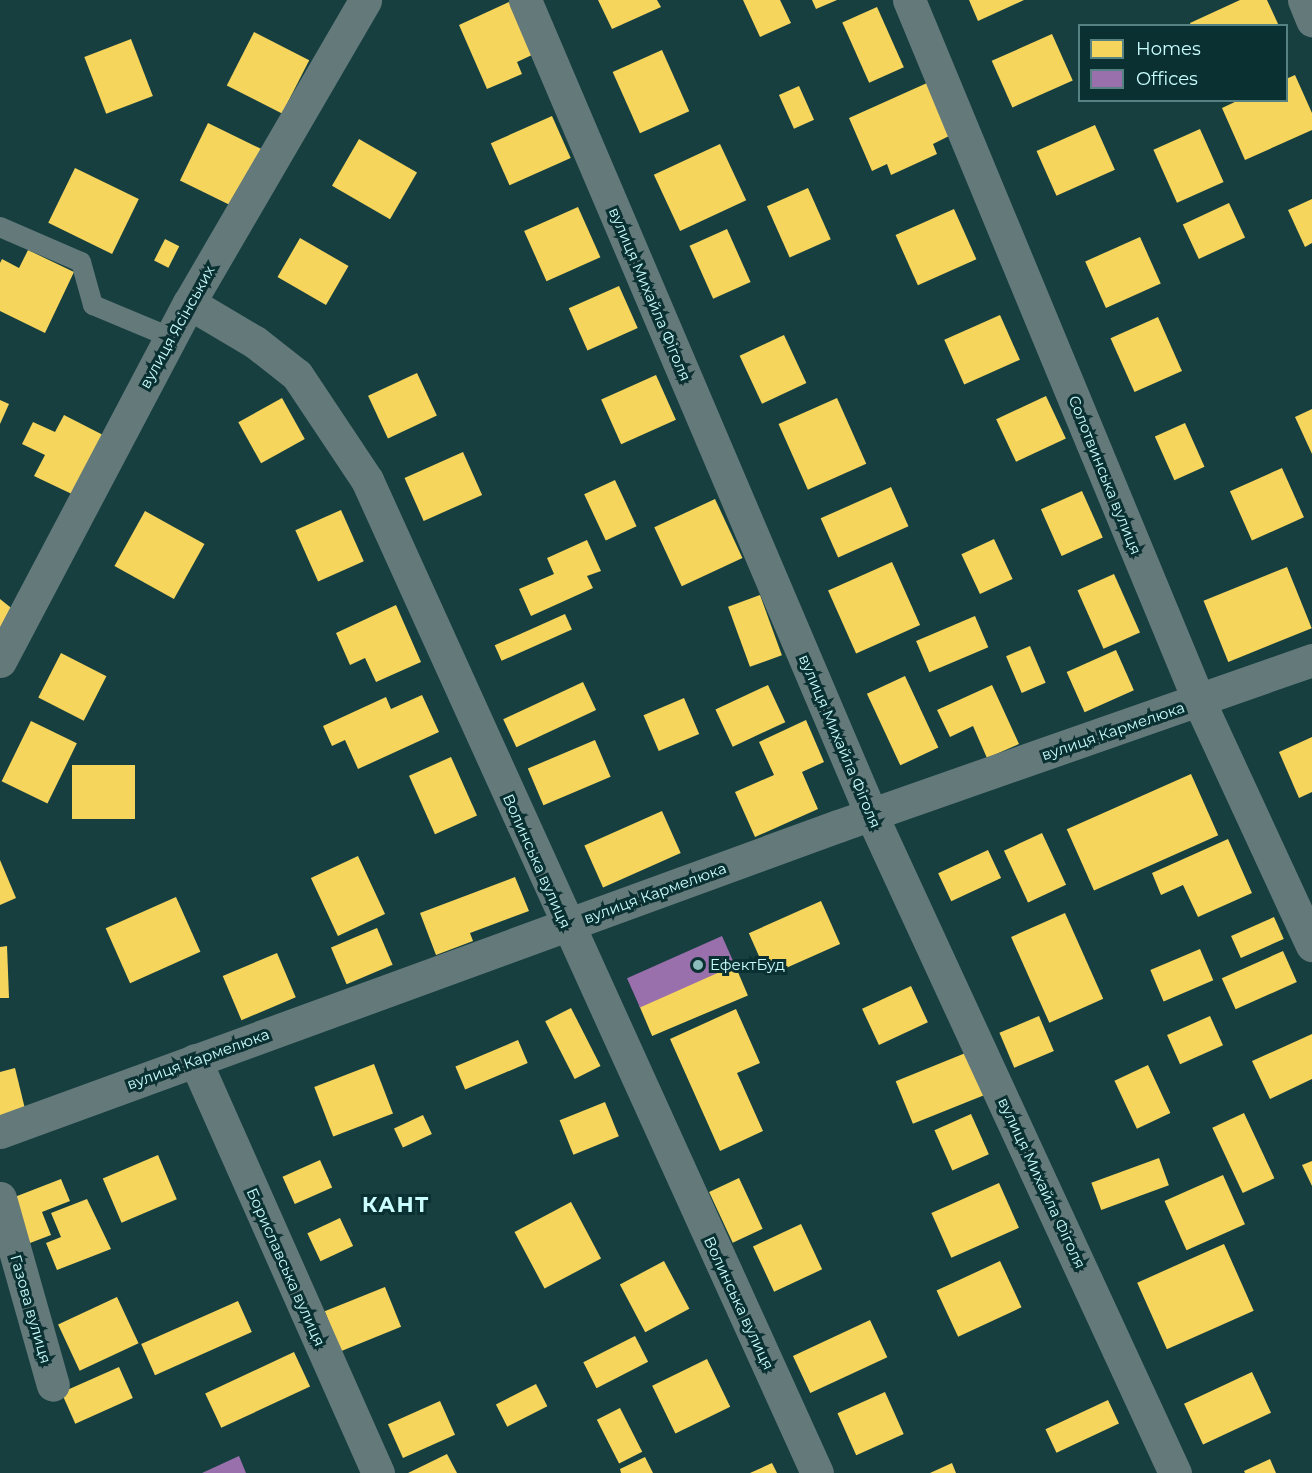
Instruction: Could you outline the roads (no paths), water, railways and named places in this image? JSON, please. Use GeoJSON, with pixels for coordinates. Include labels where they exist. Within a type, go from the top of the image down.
{"type":"FeatureCollection","features":[{"type":"Feature","properties":{"kind":"street","name":"вулиця Ясінських"},"geometry":{"type":"LineString","coordinates":[[0,661],[170,337],[365,0]]}},
{"type":"Feature","properties":{"kind":"street","name":"вулиця Михайла Фіголя"},"geometry":{"type":"LineString","coordinates":[[525,0],[871,814],[1175,1473]]}},
{"type":"Feature","properties":{"kind":"street","name":"Солотвинська вулиця"},"geometry":{"type":"LineString","coordinates":[[909,0],[1199,701],[1312,945]]}},
{"type":"Feature","properties":{"kind":"street"},"geometry":{"type":"LineString","coordinates":[[1304,0],[1312,20]]}},
{"type":"Feature","properties":{"kind":"street","name":"Волинська вулиця"},"geometry":{"type":"LineString","coordinates":[[189,303],[255,342],[297,375],[367,480],[566,926],[817,1473]]}},
{"type":"Feature","properties":{"kind":"street","name":"вулиця Кармелюка"},"geometry":{"type":"LineString","coordinates":[[0,1132],[871,814],[1312,660]]}},
{"type":"Feature","properties":{"kind":"street","name":"Бориславська вулиця"},"geometry":{"type":"LineString","coordinates":[[195,1060],[378,1473]]}},
{"type":"Feature","properties":{"kind":"street","name":"Газова вулиця"},"geometry":{"type":"LineString","coordinates":[[0,1198],[53,1385]]}},
{"type":"Feature","properties":{"kind":"lane"},"geometry":{"type":"LineString","coordinates":[[0,227],[81,262],[93,305],[170,337]]}},
{"type":"Feature","properties":{"kind":"place","name":"ЕфектБуд"},"geometry":{"type":"Point","coordinates":[698,965]}},
{"type":"Feature","properties":{"kind":"district","name":"КАНТ"},"geometry":{"type":"Point","coordinates":[396,1205]}}]}
